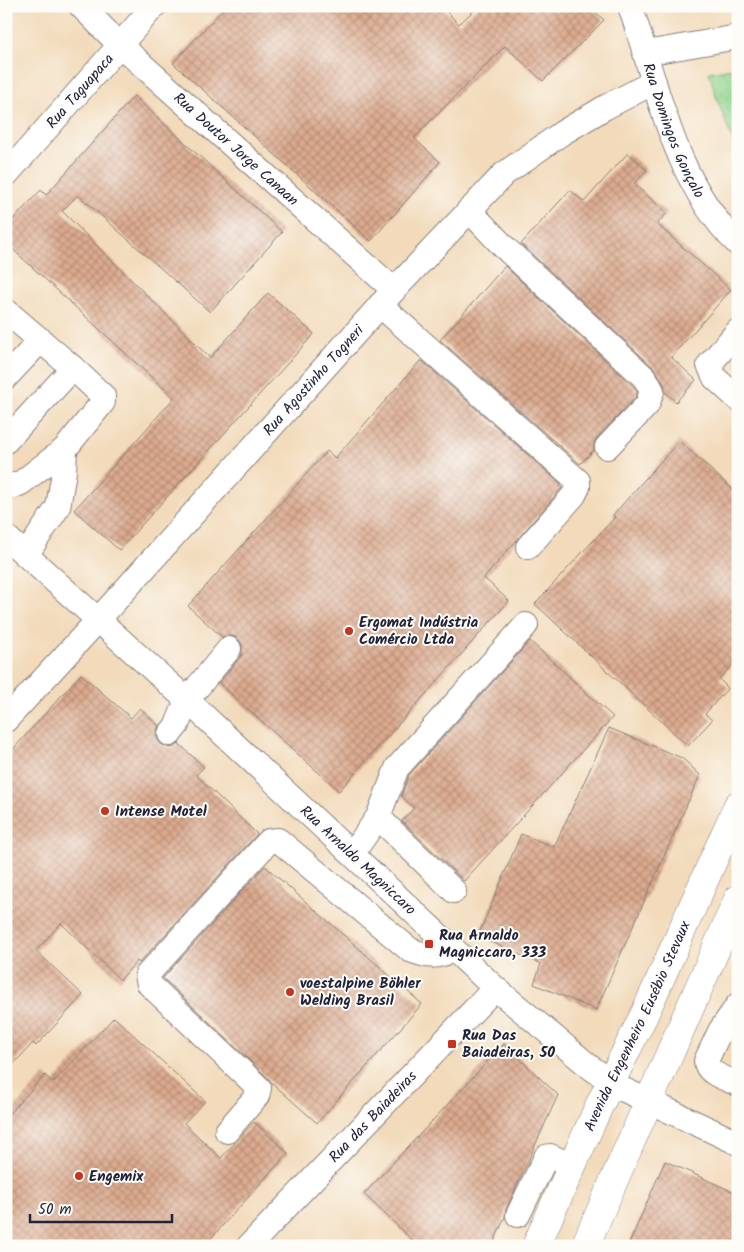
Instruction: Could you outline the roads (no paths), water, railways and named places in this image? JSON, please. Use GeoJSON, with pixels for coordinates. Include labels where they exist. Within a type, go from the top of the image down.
{"type":"FeatureCollection","features":[{"type":"Feature","properties":{"kind":"main road","name":"Avenida Engenheiro Eusébio Stevaux"},"geometry":{"type":"LineString","coordinates":[[536,1246],[610,1083],[645,1013],[738,805]]}},
{"type":"Feature","properties":{"kind":"main road"},"geometry":{"type":"LineString","coordinates":[[585,1246],[738,899]]}},
{"type":"Feature","properties":{"kind":"street","name":"Rua Doutor Jorge Canaan"},"geometry":{"type":"LineString","coordinates":[[81,6],[578,481],[574,495],[528,547]]}},
{"type":"Feature","properties":{"kind":"street","name":"Rua Taguapaca"},"geometry":{"type":"LineString","coordinates":[[6,175],[121,46],[154,6]]}},
{"type":"Feature","properties":{"kind":"street","name":"Rua Domingos Gonçalo"},"geometry":{"type":"LineString","coordinates":[[630,6],[674,140],[690,177],[711,214],[738,244]]}},
{"type":"Feature","properties":{"kind":"street"},"geometry":{"type":"LineString","coordinates":[[646,53],[738,37]]}},
{"type":"Feature","properties":{"kind":"street","name":"Rua Agostinho Togneri"},"geometry":{"type":"LineString","coordinates":[[6,720],[387,298],[504,174],[542,146],[604,108],[654,82]]}},
{"type":"Feature","properties":{"kind":"street"},"geometry":{"type":"LineString","coordinates":[[469,210],[504,247],[646,378],[652,391],[648,406],[607,448]]}},
{"type":"Feature","properties":{"kind":"street"},"geometry":{"type":"LineString","coordinates":[[6,484],[14,486],[21,483],[65,449],[103,402],[103,396],[42,340],[7,312]]}},
{"type":"Feature","properties":{"kind":"street"},"geometry":{"type":"LineString","coordinates":[[738,332],[709,365],[715,378],[738,399]]}},
{"type":"Feature","properties":{"kind":"street"},"geometry":{"type":"LineString","coordinates":[[6,377],[42,340]]}},
{"type":"Feature","properties":{"kind":"street"},"geometry":{"type":"LineString","coordinates":[[6,441],[73,368]]}},
{"type":"Feature","properties":{"kind":"street"},"geometry":{"type":"LineString","coordinates":[[26,555],[58,506],[64,472],[65,449]]}},
{"type":"Feature","properties":{"kind":"street","name":"Rua Arnaldo Magniccaro"},"geometry":{"type":"LineString","coordinates":[[6,537],[187,700],[495,988],[610,1083],[738,1143]]}},
{"type":"Feature","properties":{"kind":"street"},"geometry":{"type":"LineString","coordinates":[[352,854],[378,817],[397,768],[526,625]]}},
{"type":"Feature","properties":{"kind":"street"},"geometry":{"type":"LineString","coordinates":[[170,734],[187,700],[229,649]]}},
{"type":"Feature","properties":{"kind":"street"},"geometry":{"type":"LineString","coordinates":[[378,817],[454,890]]}},
{"type":"Feature","properties":{"kind":"street"},"geometry":{"type":"LineString","coordinates":[[227,1132],[257,1096],[259,1088],[149,984],[147,975],[269,841],[278,840],[410,950],[428,957],[440,956],[454,950]]}},
{"type":"Feature","properties":{"kind":"street","name":"Rua das Baiadeiras"},"geometry":{"type":"LineString","coordinates":[[249,1246],[495,988]]}},
{"type":"Feature","properties":{"kind":"street"},"geometry":{"type":"LineString","coordinates":[[738,1005],[720,1032],[706,1061],[707,1069],[738,1084]]}},
{"type":"Feature","properties":{"kind":"street"},"geometry":{"type":"LineString","coordinates":[[518,1215],[546,1157],[550,1156],[572,1166]]}},
{"type":"Feature","properties":{"kind":"place","name":"Ergomat Indústria Comércio Ltda"},"geometry":{"type":"Point","coordinates":[349,631]}},
{"type":"Feature","properties":{"kind":"place","name":"Intense Motel"},"geometry":{"type":"Point","coordinates":[105,811]}},
{"type":"Feature","properties":{"kind":"place","name":"Rua Arnaldo Magniccaro, 333"},"geometry":{"type":"Point","coordinates":[429,944]}},
{"type":"Feature","properties":{"kind":"place","name":"voestalpine Böhler Welding Brasil"},"geometry":{"type":"Point","coordinates":[290,992]}},
{"type":"Feature","properties":{"kind":"place","name":"Rua Das Baiadeiras, 50"},"geometry":{"type":"Point","coordinates":[452,1044]}},
{"type":"Feature","properties":{"kind":"place","name":"Engemix"},"geometry":{"type":"Point","coordinates":[79,1176]}}]}
